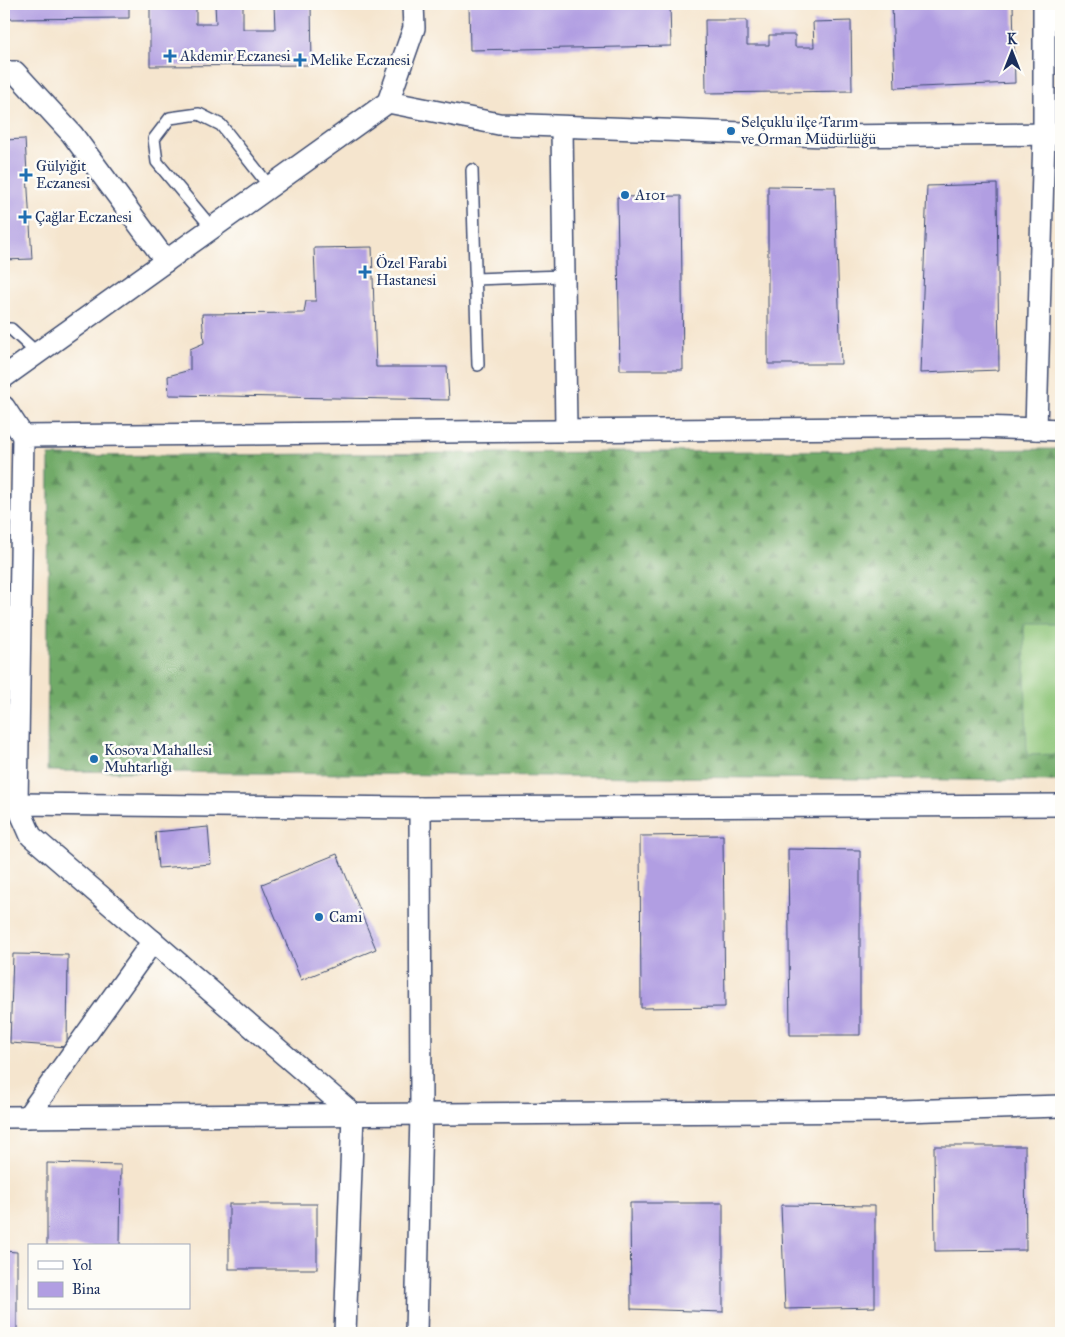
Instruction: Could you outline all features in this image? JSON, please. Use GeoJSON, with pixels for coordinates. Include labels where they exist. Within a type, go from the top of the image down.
{"type":"FeatureCollection","features":[{"type":"Feature","properties":{"kind":"street"},"geometry":{"type":"LineString","coordinates":[[4,377],[388,102],[414,28],[413,4]]}},
{"type":"Feature","properties":{"kind":"street"},"geometry":{"type":"LineString","coordinates":[[1036,429],[1053,134],[1044,4]]}},
{"type":"Feature","properties":{"kind":"street"},"geometry":{"type":"LineString","coordinates":[[4,72],[15,72],[72,134],[166,261]]}},
{"type":"Feature","properties":{"kind":"street"},"geometry":{"type":"LineString","coordinates":[[388,102],[499,124],[826,136],[1053,134]]}},
{"type":"Feature","properties":{"kind":"street"},"geometry":{"type":"LineString","coordinates":[[562,127],[566,430]]}},
{"type":"Feature","properties":{"kind":"street"},"geometry":{"type":"LineString","coordinates":[[4,407],[23,436],[10,804],[31,836],[353,1114]]}},
{"type":"Feature","properties":{"kind":"street"},"geometry":{"type":"LineString","coordinates":[[23,436],[970,427],[1061,430]]}},
{"type":"Feature","properties":{"kind":"street"},"geometry":{"type":"LineString","coordinates":[[10,804],[420,808],[1061,805]]}},
{"type":"Feature","properties":{"kind":"street"},"geometry":{"type":"LineString","coordinates":[[416,1333],[421,1112],[420,808]]}},
{"type":"Feature","properties":{"kind":"street"},"geometry":{"type":"LineString","coordinates":[[28,1117],[153,941]]}},
{"type":"Feature","properties":{"kind":"street"},"geometry":{"type":"LineString","coordinates":[[4,1117],[175,1118],[421,1112],[902,1111],[1061,1106]]}},
{"type":"Feature","properties":{"kind":"street"},"geometry":{"type":"LineString","coordinates":[[345,1333],[353,1114]]}},
{"type":"Feature","properties":{"kind":"lane"},"geometry":{"type":"LineString","coordinates":[[212,228],[157,162],[154,139],[170,118],[199,114],[222,125],[270,187]]}},
{"type":"Feature","properties":{"kind":"lane"},"geometry":{"type":"LineString","coordinates":[[472,170],[478,365]]}},
{"type":"Feature","properties":{"kind":"lane"},"geometry":{"type":"LineString","coordinates":[[475,279],[564,276]]}},
{"type":"Feature","properties":{"kind":"lane"},"geometry":{"type":"LineString","coordinates":[[4,329],[11,329],[37,353]]}},
{"type":"Feature","properties":{"kind":"green space"},"geometry":{"type":"Polygon","coordinates":[[[1061,449],[1061,781],[47,771],[49,456],[1061,449]]]}},
{"type":"Feature","properties":{"kind":"green space"},"geometry":{"type":"Polygon","coordinates":[[[1024,624],[1061,624],[1061,754],[1027,755],[1024,624]]]}},
{"type":"Feature","properties":{"kind":"building"},"geometry":{"type":"Polygon","coordinates":[[[4,4],[129,4],[129,18],[4,19],[4,4]]]}},
{"type":"Feature","properties":{"kind":"building"},"geometry":{"type":"Polygon","coordinates":[[[150,4],[196,4],[196,24],[216,24],[215,4],[243,4],[243,29],[275,29],[274,4],[311,4],[312,65],[150,66],[150,4]]]}},
{"type":"Feature","properties":{"kind":"building"},"geometry":{"type":"Polygon","coordinates":[[[469,4],[670,4],[671,46],[470,50],[469,4]]]}},
{"type":"Feature","properties":{"kind":"building"},"geometry":{"type":"Polygon","coordinates":[[[892,4],[1013,4],[1015,83],[895,88],[892,4]]]}},
{"type":"Feature","properties":{"kind":"building"},"geometry":{"type":"Polygon","coordinates":[[[705,20],[747,20],[747,45],[769,45],[769,35],[795,35],[795,47],[814,47],[813,22],[851,21],[852,91],[706,93],[705,20]]]}},
{"type":"Feature","properties":{"kind":"building"},"geometry":{"type":"Polygon","coordinates":[[[25,139],[32,259],[4,260],[4,140],[25,139]]]}},
{"type":"Feature","properties":{"kind":"building"},"geometry":{"type":"Polygon","coordinates":[[[997,184],[999,370],[920,373],[927,186],[997,184]]]}},
{"type":"Feature","properties":{"kind":"building"},"geometry":{"type":"Polygon","coordinates":[[[768,186],[835,187],[841,364],[768,364],[768,186]]]}},
{"type":"Feature","properties":{"kind":"building"},"geometry":{"type":"Polygon","coordinates":[[[681,196],[683,370],[620,370],[617,197],[681,196]]]}},
{"type":"Feature","properties":{"kind":"building"},"geometry":{"type":"Polygon","coordinates":[[[372,247],[376,367],[447,367],[449,400],[169,395],[168,376],[190,370],[190,349],[204,343],[202,314],[304,313],[306,301],[316,301],[314,248],[372,247]]]}},
{"type":"Feature","properties":{"kind":"building"},"geometry":{"type":"Polygon","coordinates":[[[208,827],[211,864],[158,868],[155,832],[208,827]]]}},
{"type":"Feature","properties":{"kind":"building"},"geometry":{"type":"Polygon","coordinates":[[[723,835],[725,1007],[641,1008],[640,836],[723,835]]]}},
{"type":"Feature","properties":{"kind":"building"},"geometry":{"type":"Polygon","coordinates":[[[788,849],[860,850],[860,1035],[790,1035],[788,849]]]}},
{"type":"Feature","properties":{"kind":"building","name":"Cami"},"geometry":{"type":"Polygon","coordinates":[[[337,854],[376,949],[301,980],[262,884],[337,854]]]}},
{"type":"Feature","properties":{"kind":"building"},"geometry":{"type":"Polygon","coordinates":[[[13,954],[68,955],[67,1047],[10,1043],[13,954]]]}},
{"type":"Feature","properties":{"kind":"building"},"geometry":{"type":"Polygon","coordinates":[[[934,1146],[1025,1146],[1026,1250],[935,1251],[934,1146]]]}},
{"type":"Feature","properties":{"kind":"building"},"geometry":{"type":"Polygon","coordinates":[[[47,1163],[121,1165],[120,1244],[47,1244],[47,1163]]]}},
{"type":"Feature","properties":{"kind":"building"},"geometry":{"type":"Polygon","coordinates":[[[630,1203],[723,1203],[723,1312],[631,1309],[630,1203]]]}},
{"type":"Feature","properties":{"kind":"building"},"geometry":{"type":"Polygon","coordinates":[[[229,1204],[317,1204],[317,1269],[229,1269],[229,1204]]]}},
{"type":"Feature","properties":{"kind":"building"},"geometry":{"type":"Polygon","coordinates":[[[781,1205],[875,1206],[875,1307],[785,1309],[781,1205]]]}},
{"type":"Feature","properties":{"kind":"building"},"geometry":{"type":"Polygon","coordinates":[[[4,1251],[17,1252],[17,1333],[4,1333],[4,1251]]]}},
{"type":"Feature","properties":{"kind":"place","name":"Akdemir Eczanesi"},"geometry":{"type":"Point","coordinates":[170,56]}},
{"type":"Feature","properties":{"kind":"place","name":"Melike Eczanesi"},"geometry":{"type":"Point","coordinates":[300,60]}},
{"type":"Feature","properties":{"kind":"place","name":"Selçuklu ilçe Tarım ve Orman Müdürlüğü"},"geometry":{"type":"Point","coordinates":[731,131]}},
{"type":"Feature","properties":{"kind":"place","name":"Gülyiğit Eczanesi"},"geometry":{"type":"Point","coordinates":[26,175]}},
{"type":"Feature","properties":{"kind":"place","name":"A101"},"geometry":{"type":"Point","coordinates":[625,195]}},
{"type":"Feature","properties":{"kind":"place","name":"Çağlar Eczanesi"},"geometry":{"type":"Point","coordinates":[25,217]}},
{"type":"Feature","properties":{"kind":"place","name":"Özel Farabi Hastanesi"},"geometry":{"type":"Point","coordinates":[365,272]}},
{"type":"Feature","properties":{"kind":"place","name":"Kosova Mahallesi Muhtarlığı"},"geometry":{"type":"Point","coordinates":[94,759]}},
{"type":"Feature","properties":{"kind":"place","name":"Cami"},"geometry":{"type":"Point","coordinates":[319,917]}}]}
